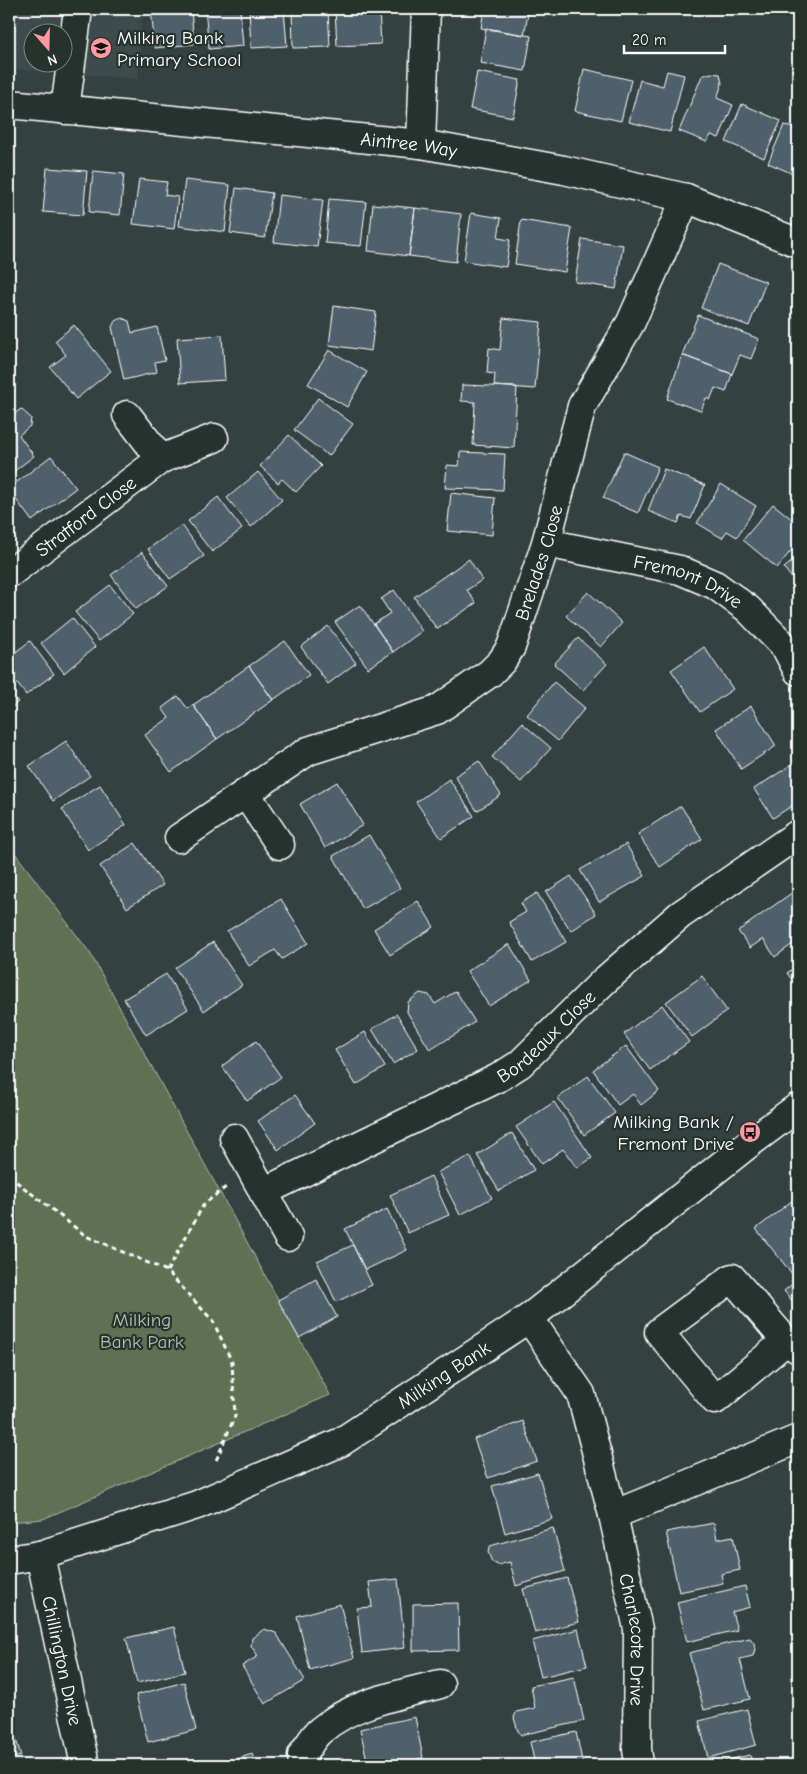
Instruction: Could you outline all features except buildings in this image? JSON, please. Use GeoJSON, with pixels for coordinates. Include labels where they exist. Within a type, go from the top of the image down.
{"type":"FeatureCollection","features":[{"type":"Feature","properties":{"kind":"street"},"geometry":{"type":"LineString","coordinates":[[66,110],[78,9]]}},
{"type":"Feature","properties":{"kind":"street"},"geometry":{"type":"LineString","coordinates":[[421,144],[426,9]]}},
{"type":"Feature","properties":{"kind":"street","name":"Aintree Way"},"geometry":{"type":"LineString","coordinates":[[9,104],[421,144],[564,170],[686,198],[798,243]]}},
{"type":"Feature","properties":{"kind":"street","name":"Brelades Close"},"geometry":{"type":"LineString","coordinates":[[179,838],[308,751],[437,710],[490,673],[502,661],[511,646],[546,543],[582,406],[632,322],[686,198]]}},
{"type":"Feature","properties":{"kind":"street"},"geometry":{"type":"LineString","coordinates":[[127,415],[161,459]]}},
{"type":"Feature","properties":{"kind":"street","name":"Stratford Close"},"geometry":{"type":"LineString","coordinates":[[9,572],[161,459],[214,438]]}},
{"type":"Feature","properties":{"kind":"street","name":"Fremont Drive"},"geometry":{"type":"LineString","coordinates":[[546,543],[680,570],[715,585],[748,608],[786,648],[798,671]]}},
{"type":"Feature","properties":{"kind":"street"},"geometry":{"type":"LineString","coordinates":[[246,794],[280,846]]}},
{"type":"Feature","properties":{"kind":"street","name":"Bordeaux Close"},"geometry":{"type":"LineString","coordinates":[[263,1192],[498,1078],[520,1064],[603,982],[680,916],[798,834]]}},
{"type":"Feature","properties":{"kind":"street","name":"Milking Bank"},"geometry":{"type":"LineString","coordinates":[[9,1560],[40,1555],[197,1505],[341,1442],[529,1318],[746,1145],[798,1107]]}},
{"type":"Feature","properties":{"kind":"street"},"geometry":{"type":"LineString","coordinates":[[234,1138],[288,1237]]}},
{"type":"Feature","properties":{"kind":"street"},"geometry":{"type":"LineString","coordinates":[[732,1278],[792,1345],[715,1400],[659,1332],[732,1278]]}},
{"type":"Feature","properties":{"kind":"street","name":"Charlecote Drive"},"geometry":{"type":"LineString","coordinates":[[529,1318],[581,1394],[613,1515],[638,1629],[637,1749],[639,1765]]}},
{"type":"Feature","properties":{"kind":"street"},"geometry":{"type":"LineString","coordinates":[[613,1515],[798,1439]]}},
{"type":"Feature","properties":{"kind":"street","name":"Chillington Drive"},"geometry":{"type":"LineString","coordinates":[[40,1555],[85,1765]]}},
{"type":"Feature","properties":{"kind":"street"},"geometry":{"type":"LineString","coordinates":[[302,1760],[319,1731],[342,1715],[362,1706],[440,1684]]}},
{"type":"Feature","properties":{"kind":"path"},"geometry":{"type":"LineString","coordinates":[[167,1271],[204,1204],[250,1168]]}},
{"type":"Feature","properties":{"kind":"path"},"geometry":{"type":"LineString","coordinates":[[9,1176],[86,1236],[167,1271],[213,1321],[232,1362],[235,1416],[197,1505]]}},
{"type":"Feature","properties":{"kind":"shaded area","name":"Milking Bank Primary School"},"geometry":{"type":"Polygon","coordinates":[[[9,9],[142,9],[138,79],[48,72],[72,72],[72,22],[22,22],[22,70],[9,69],[9,9]]]}},
{"type":"Feature","properties":{"kind":"green space","name":"Milking Bank Park"},"geometry":{"type":"Polygon","coordinates":[[[9,845],[90,953],[330,1395],[43,1519],[9,1522],[9,845]]]}},
{"type":"Feature","properties":{"kind":"place","name":"Milking Bank Primary School"},"geometry":{"type":"Point","coordinates":[101,48]}},
{"type":"Feature","properties":{"kind":"place","name":"Milking Bank / Fremont Drive"},"geometry":{"type":"Point","coordinates":[750,1132]}}]}
